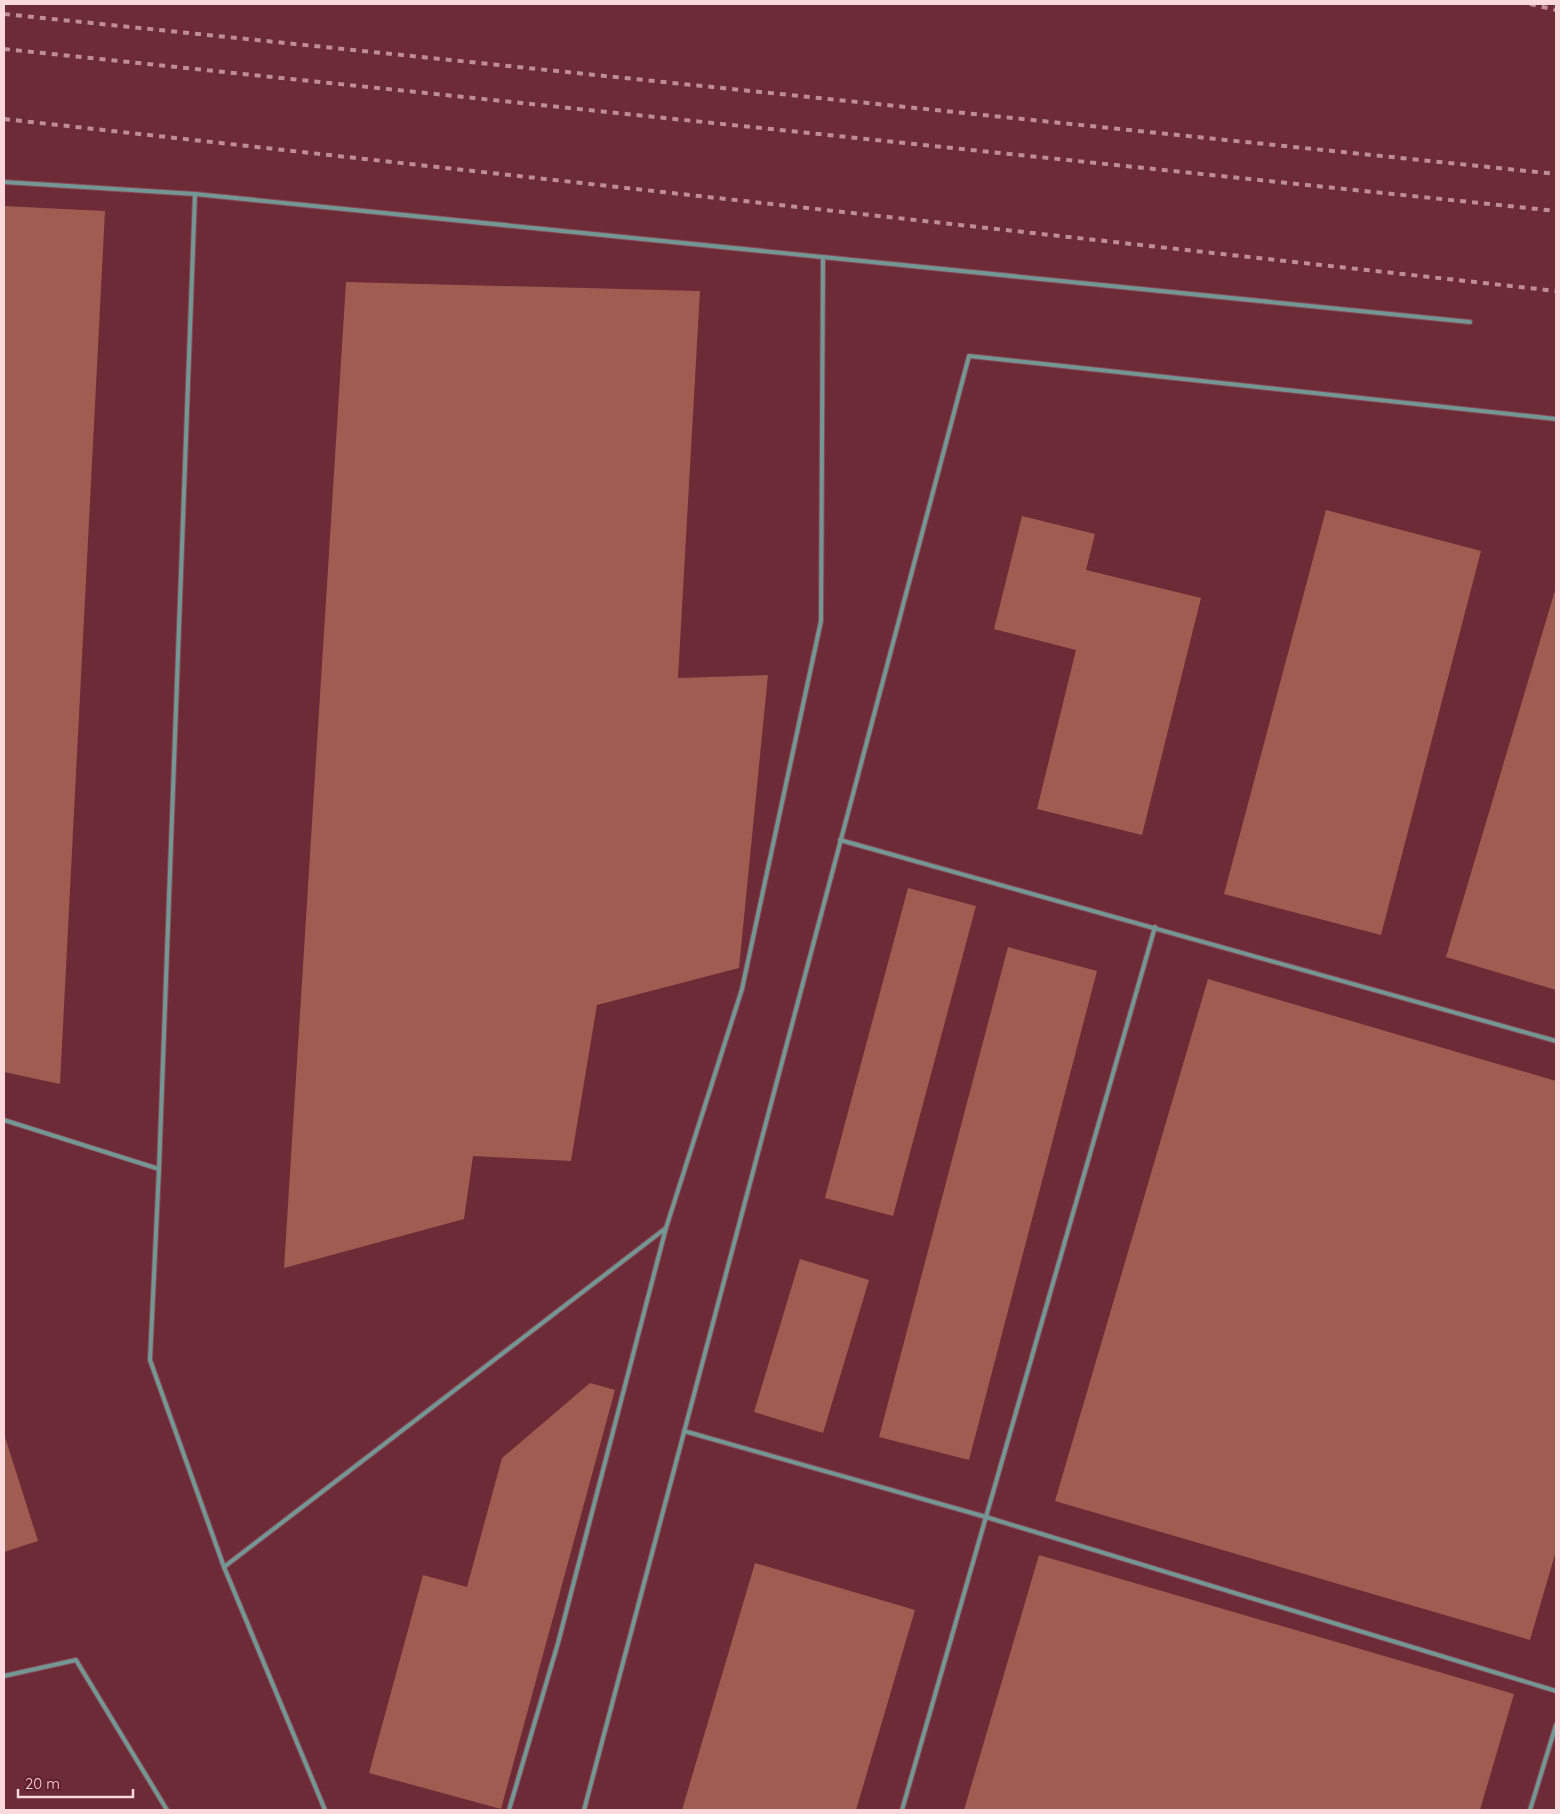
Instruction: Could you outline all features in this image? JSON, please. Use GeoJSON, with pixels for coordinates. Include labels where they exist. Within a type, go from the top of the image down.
{"type":"FeatureCollection","features":[{"type":"Feature","properties":{"kind":"lane"},"geometry":{"type":"LineString","coordinates":[[4,182],[195,194],[1470,322]]}},
{"type":"Feature","properties":{"kind":"lane"},"geometry":{"type":"LineString","coordinates":[[195,194],[159,1169],[150,1360],[224,1567],[325,1810]]}},
{"type":"Feature","properties":{"kind":"lane"},"geometry":{"type":"LineString","coordinates":[[509,1810],[558,1643],[666,1228],[742,989],[821,621],[823,257]]}},
{"type":"Feature","properties":{"kind":"lane"},"geometry":{"type":"LineString","coordinates":[[584,1810],[969,356],[1556,419]]}},
{"type":"Feature","properties":{"kind":"lane"},"geometry":{"type":"LineString","coordinates":[[840,840],[1556,1041]]}},
{"type":"Feature","properties":{"kind":"lane"},"geometry":{"type":"LineString","coordinates":[[902,1810],[1155,927]]}},
{"type":"Feature","properties":{"kind":"lane"},"geometry":{"type":"LineString","coordinates":[[4,1120],[159,1169]]}},
{"type":"Feature","properties":{"kind":"lane"},"geometry":{"type":"LineString","coordinates":[[224,1567],[666,1228]]}},
{"type":"Feature","properties":{"kind":"lane"},"geometry":{"type":"LineString","coordinates":[[684,1431],[986,1517],[1556,1691]]}},
{"type":"Feature","properties":{"kind":"lane"},"geometry":{"type":"LineString","coordinates":[[4,1676],[76,1660],[166,1810]]}},
{"type":"Feature","properties":{"kind":"lane"},"geometry":{"type":"LineString","coordinates":[[1530,1810],[1556,1725]]}},
{"type":"Feature","properties":{"kind":"building"},"geometry":{"type":"Polygon","coordinates":[[[4,206],[105,211],[60,1084],[4,1072],[4,206]]]}},
{"type":"Feature","properties":{"kind":"building"},"geometry":{"type":"Polygon","coordinates":[[[346,282],[700,291],[678,678],[768,675],[739,968],[597,1005],[571,1161],[473,1156],[464,1219],[284,1268],[346,282]]]}},
{"type":"Feature","properties":{"kind":"building"},"geometry":{"type":"Polygon","coordinates":[[[1326,510],[1481,551],[1381,935],[1224,894],[1326,510]]]}},
{"type":"Feature","properties":{"kind":"building"},"geometry":{"type":"Polygon","coordinates":[[[1022,516],[1095,534],[1086,570],[1201,598],[1142,835],[1037,809],[1076,650],[994,629],[1022,516]]]}},
{"type":"Feature","properties":{"kind":"building"},"geometry":{"type":"Polygon","coordinates":[[[1556,587],[1556,990],[1446,957],[1556,587]]]}},
{"type":"Feature","properties":{"kind":"building"},"geometry":{"type":"Polygon","coordinates":[[[908,888],[976,906],[893,1216],[825,1198],[908,888]]]}},
{"type":"Feature","properties":{"kind":"building"},"geometry":{"type":"Polygon","coordinates":[[[1008,947],[1097,971],[969,1460],[879,1437],[1008,947]]]}},
{"type":"Feature","properties":{"kind":"building"},"geometry":{"type":"Polygon","coordinates":[[[1208,979],[1556,1081],[1556,1551],[1530,1640],[1055,1501],[1208,979]]]}},
{"type":"Feature","properties":{"kind":"building"},"geometry":{"type":"Polygon","coordinates":[[[800,1259],[869,1280],[823,1433],[754,1412],[800,1259]]]}},
{"type":"Feature","properties":{"kind":"building"},"geometry":{"type":"Polygon","coordinates":[[[590,1383],[615,1390],[501,1809],[369,1773],[423,1575],[467,1587],[502,1458],[590,1383]]]}},
{"type":"Feature","properties":{"kind":"building"},"geometry":{"type":"Polygon","coordinates":[[[4,1434],[38,1541],[4,1552],[4,1434]]]}},
{"type":"Feature","properties":{"kind":"building"},"geometry":{"type":"Polygon","coordinates":[[[1039,1555],[1514,1694],[1480,1810],[964,1810],[1039,1555]]]}},
{"type":"Feature","properties":{"kind":"building"},"geometry":{"type":"Polygon","coordinates":[[[755,1563],[915,1610],[856,1810],[682,1810],[755,1563]]]}},
{"type":"Feature","properties":{"kind":"railway"},"geometry":{"type":"LineString","coordinates":[[1530,4],[1556,10]]}},
{"type":"Feature","properties":{"kind":"railway"},"geometry":{"type":"LineString","coordinates":[[4,14],[1556,174]]}},
{"type":"Feature","properties":{"kind":"railway"},"geometry":{"type":"LineString","coordinates":[[4,49],[1556,211]]}},
{"type":"Feature","properties":{"kind":"railway"},"geometry":{"type":"LineString","coordinates":[[4,119],[1556,291]]}}]}
